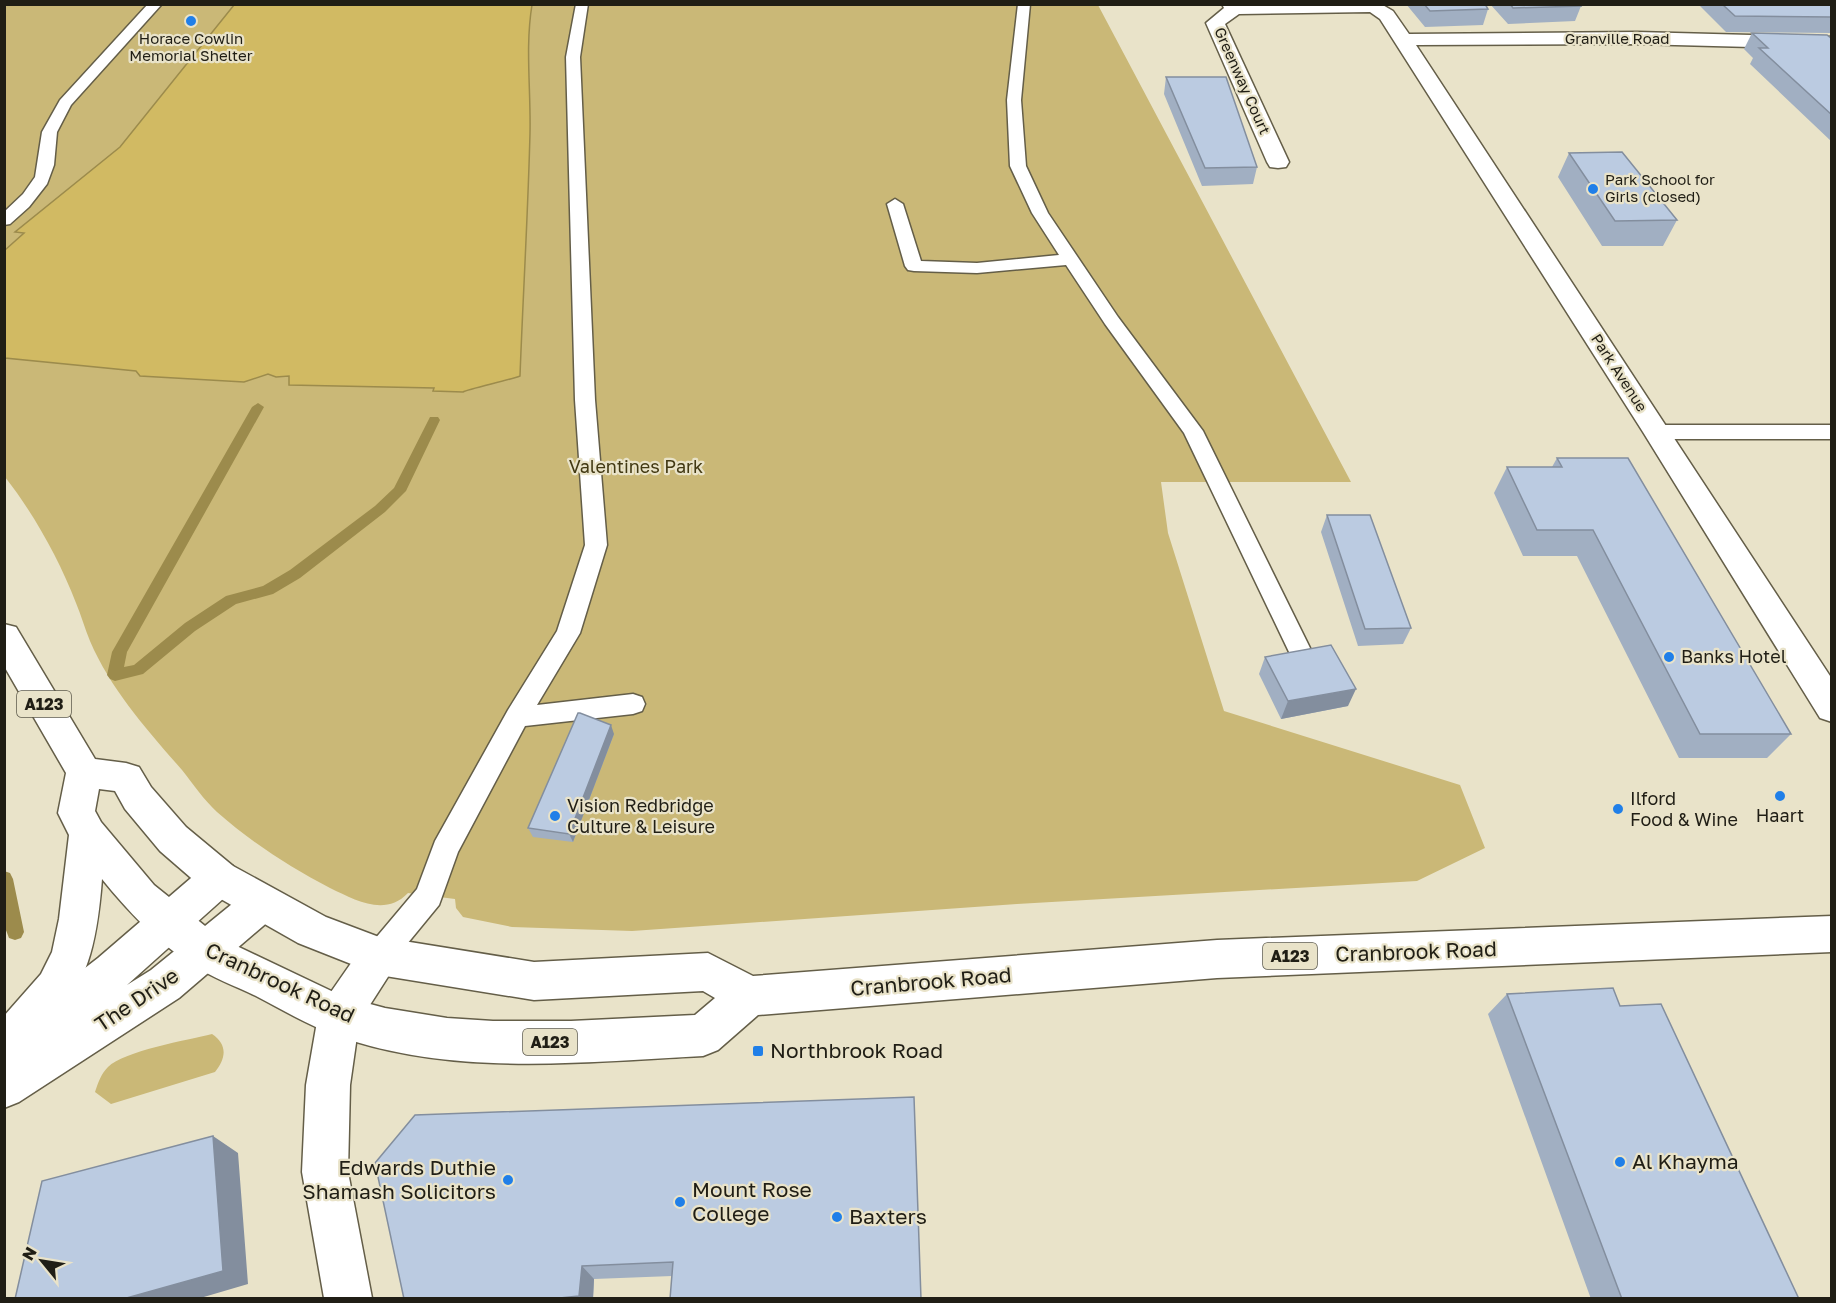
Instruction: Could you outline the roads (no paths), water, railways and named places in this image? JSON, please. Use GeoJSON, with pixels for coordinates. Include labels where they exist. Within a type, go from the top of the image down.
{"type":"FeatureCollection","features":[{"type":"Feature","properties":{"kind":"street","name":"Park Avenue"},"geometry":{"type":"LineString","coordinates":[[1233,6],[1373,8],[1387,15],[1657,432],[1832,708]]}},
{"type":"Feature","properties":{"kind":"street","name":"Greenway Court"},"geometry":{"type":"LineString","coordinates":[[1233,6],[1215,23],[1278,162]]}},
{"type":"Feature","properties":{"kind":"street"},"geometry":{"type":"LineString","coordinates":[[1491,20],[1509,39]]}},
{"type":"Feature","properties":{"kind":"street","name":"Granville Road"},"geometry":{"type":"LineString","coordinates":[[1403,40],[1637,38],[1832,43]]}},
{"type":"Feature","properties":{"kind":"street","name":"A123"},"geometry":{"type":"LineString","coordinates":[[4,636],[84,772]]}},
{"type":"Feature","properties":{"kind":"street"},"geometry":{"type":"LineString","coordinates":[[84,772],[126,778],[138,798],[173,838],[219,878],[312,930],[379,956],[534,981],[708,972],[749,996]]}},
{"type":"Feature","properties":{"kind":"street","name":"Cranbrook Road"},"geometry":{"type":"LineString","coordinates":[[84,772],[76,813],[88,833],[140,897],[169,923],[207,951],[339,1016],[385,1028],[447,1039],[571,1042],[703,1035],[749,996],[1217,959],[1832,934]]}},
{"type":"Feature","properties":{"kind":"street"},"geometry":{"type":"LineString","coordinates":[[4,1047],[50,996],[67,967],[74,942],[88,833]]}},
{"type":"Feature","properties":{"kind":"street","name":"The Drive"},"geometry":{"type":"LineString","coordinates":[[4,1057],[73,1005],[219,878]]}},
{"type":"Feature","properties":{"kind":"street","name":"The Drive"},"geometry":{"type":"LineString","coordinates":[[4,1087],[165,984],[262,903]]}},
{"type":"Feature","properties":{"kind":"street"},"geometry":{"type":"LineString","coordinates":[[348,1299],[325,1172],[328,1086],[339,1016],[379,956]]}},
{"type":"Feature","properties":{"kind":"lane"},"geometry":{"type":"LineString","coordinates":[[4,220],[18,209],[36,188],[45,169],[48,135],[65,103],[156,4]]}},
{"type":"Feature","properties":{"kind":"lane"},"geometry":{"type":"LineString","coordinates":[[379,956],[429,896],[445,849],[516,717],[568,633],[596,545],[585,400],[573,57],[582,4]]}},
{"type":"Feature","properties":{"kind":"lane"},"geometry":{"type":"LineString","coordinates":[[1024,4],[1014,100],[1018,166],[1040,213],[1112,320],[1193,431],[1298,648]]}},
{"type":"Feature","properties":{"kind":"lane"},"geometry":{"type":"LineString","coordinates":[[895,204],[914,266],[977,268],[1071,259]]}},
{"type":"Feature","properties":{"kind":"lane"},"geometry":{"type":"LineString","coordinates":[[1657,432],[1832,432]]}},
{"type":"Feature","properties":{"kind":"lane"},"geometry":{"type":"LineString","coordinates":[[516,717],[633,704]]}},
{"type":"Feature","properties":{"kind":"waterway"},"geometry":{"type":"LineString","coordinates":[[258,407],[120,652],[115,675],[138,670],[190,627],[231,600],[268,590],[295,574],[380,509],[399,491],[434,420]]}},
{"type":"Feature","properties":{"kind":"waterway"},"geometry":{"type":"LineString","coordinates":[[4,879],[15,932]]}},
{"type":"Feature","properties":{"kind":"place","name":"Horace Cowlin Memorial Shelter"},"geometry":{"type":"Point","coordinates":[191,21]}},
{"type":"Feature","properties":{"kind":"place","name":"Park School for Girls (closed)"},"geometry":{"type":"Point","coordinates":[1593,189]}},
{"type":"Feature","properties":{"kind":"place","name":"Banks Hotel"},"geometry":{"type":"Point","coordinates":[1669,657]}},
{"type":"Feature","properties":{"kind":"place","name":"Haart"},"geometry":{"type":"Point","coordinates":[1780,796]}},
{"type":"Feature","properties":{"kind":"place","name":"Ilford Food & Wine"},"geometry":{"type":"Point","coordinates":[1618,809]}},
{"type":"Feature","properties":{"kind":"place","name":"Vision Redbridge Culture & Leisure"},"geometry":{"type":"Point","coordinates":[555,816]}},
{"type":"Feature","properties":{"kind":"place","name":"Northbrook Road"},"geometry":{"type":"Point","coordinates":[758,1051]}},
{"type":"Feature","properties":{"kind":"place","name":"Al Khayma"},"geometry":{"type":"Point","coordinates":[1620,1162]}},
{"type":"Feature","properties":{"kind":"place","name":"Edwards Duthie Shamash Solicitors"},"geometry":{"type":"Point","coordinates":[508,1180]}},
{"type":"Feature","properties":{"kind":"place","name":"Mount Rose College"},"geometry":{"type":"Point","coordinates":[680,1202]}},
{"type":"Feature","properties":{"kind":"place","name":"Baxters"},"geometry":{"type":"Point","coordinates":[837,1217]}},
{"type":"Feature","properties":{"kind":"park label","name":"Valentines Park"},"geometry":{"type":"Point","coordinates":[636,467]}}]}
